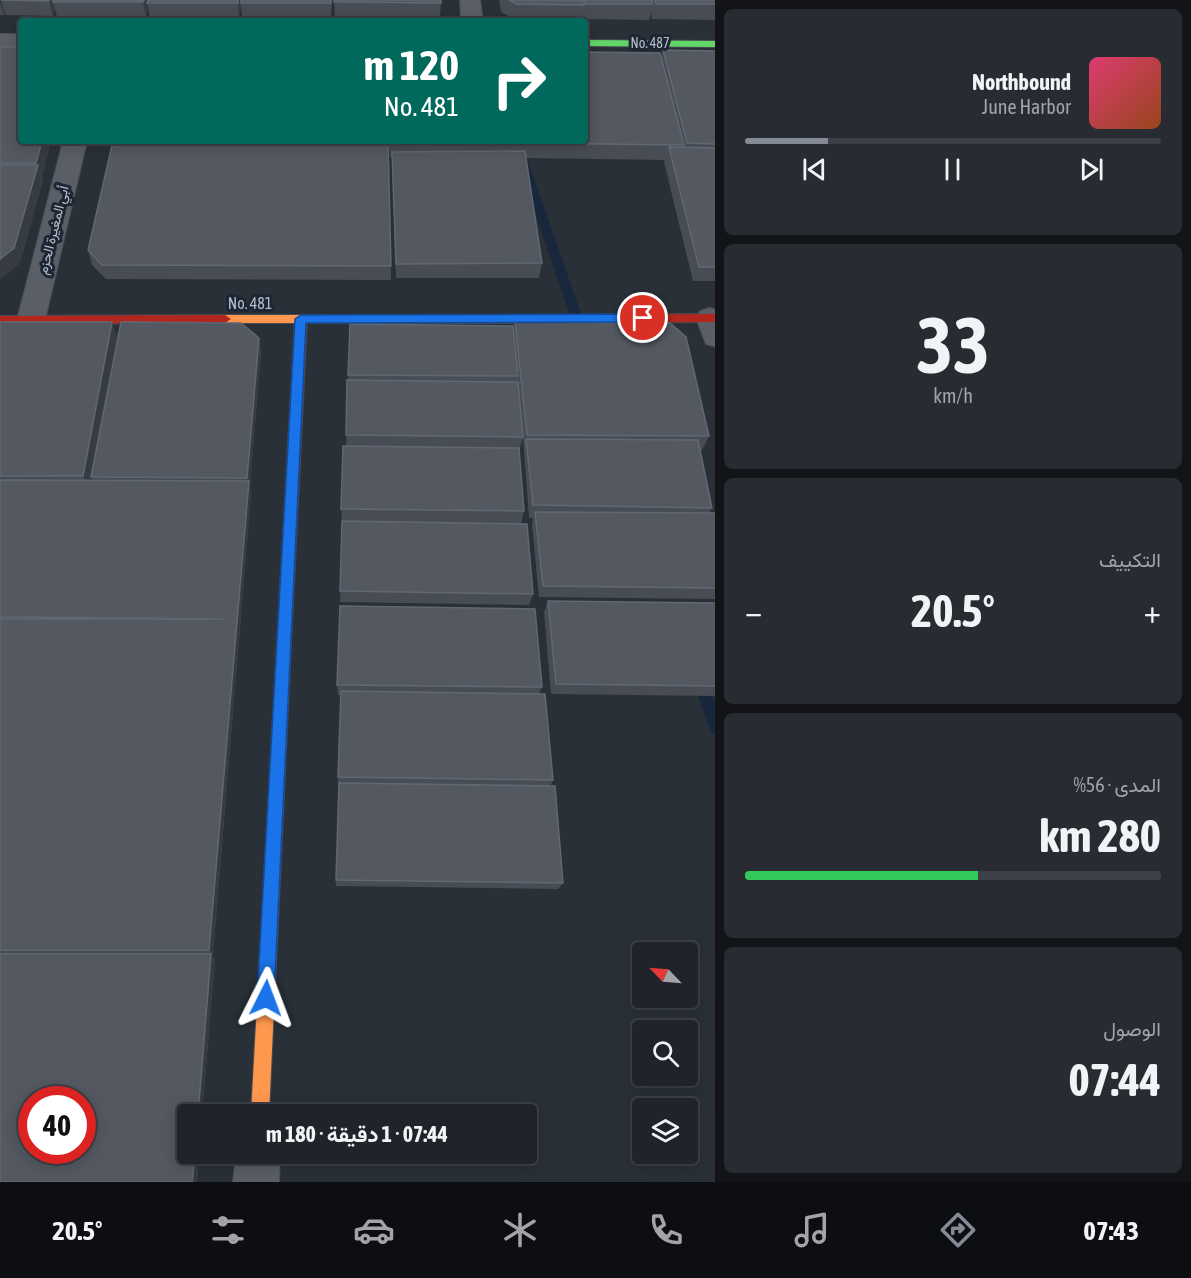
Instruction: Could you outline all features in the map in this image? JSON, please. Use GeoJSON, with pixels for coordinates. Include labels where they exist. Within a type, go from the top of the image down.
{"type":"FeatureCollection","features":[{"type":"Feature","properties":{"kind":"street"},"geometry":{"type":"LineString","coordinates":[[470,0],[472,18]]}},
{"type":"Feature","properties":{"kind":"street"},"geometry":{"type":"LineString","coordinates":[[0,41],[18,41]]}},
{"type":"Feature","properties":{"kind":"street","name":"No. 487"},"geometry":{"type":"LineString","coordinates":[[588,43],[715,44]]}},
{"type":"Feature","properties":{"kind":"street","name":"أبي المغيرة الحزم"},"geometry":{"type":"LineString","coordinates":[[30,320],[74,144]]}},
{"type":"Feature","properties":{"kind":"street"},"geometry":{"type":"LineString","coordinates":[[261,1104],[301,319]]}},
{"type":"Feature","properties":{"kind":"street","name":"No. 481"},"geometry":{"type":"LineString","coordinates":[[0,320],[301,319],[714,324]]}},
{"type":"Feature","properties":{"kind":"street"},"geometry":{"type":"LineString","coordinates":[[256,1182],[257,1164]]}},
{"type":"Feature","properties":{"kind":"building"},"geometry":{"type":"Polygon","coordinates":[[[1,0],[49,0],[48,1],[1,0]]]}},
{"type":"Feature","properties":{"kind":"building"},"geometry":{"type":"Polygon","coordinates":[[[53,0],[144,0],[143,2],[53,2],[53,0]]]}},
{"type":"Feature","properties":{"kind":"building"},"geometry":{"type":"Polygon","coordinates":[[[148,0],[238,0],[238,3],[147,3],[148,0]]]}},
{"type":"Feature","properties":{"kind":"building"},"geometry":{"type":"Polygon","coordinates":[[[241,0],[331,0],[331,3],[241,3],[241,0]]]}},
{"type":"Feature","properties":{"kind":"building"},"geometry":{"type":"Polygon","coordinates":[[[334,0],[441,0],[441,3],[334,2],[334,0]]]}},
{"type":"Feature","properties":{"kind":"building"},"geometry":{"type":"Polygon","coordinates":[[[509,0],[582,0],[583,5],[517,4],[509,0]]]}},
{"type":"Feature","properties":{"kind":"building"},"geometry":{"type":"Polygon","coordinates":[[[584,0],[652,0],[653,4],[585,4],[584,0]]]}},
{"type":"Feature","properties":{"kind":"building"},"geometry":{"type":"Polygon","coordinates":[[[655,0],[715,0],[715,4],[656,4],[655,0]]]}},
{"type":"Feature","properties":{"kind":"building"},"geometry":{"type":"Polygon","coordinates":[[[0,47],[18,47],[18,144],[41,144],[36,163],[0,163],[0,47]]]}},
{"type":"Feature","properties":{"kind":"building"},"geometry":{"type":"Polygon","coordinates":[[[663,50],[715,51],[715,144],[687,143],[663,50]]]}},
{"type":"Feature","properties":{"kind":"building"},"geometry":{"type":"Polygon","coordinates":[[[588,52],[660,53],[684,145],[588,144],[588,52]]]}},
{"type":"Feature","properties":{"kind":"building"},"geometry":{"type":"Polygon","coordinates":[[[112,144],[388,144],[391,266],[102,265],[88,250],[112,144]]]}},
{"type":"Feature","properties":{"kind":"building"},"geometry":{"type":"Polygon","coordinates":[[[669,147],[715,148],[715,267],[699,267],[669,147]]]}},
{"type":"Feature","properties":{"kind":"building"},"geometry":{"type":"Polygon","coordinates":[[[525,151],[542,263],[396,264],[392,152],[525,151]]]}},
{"type":"Feature","properties":{"kind":"building"},"geometry":{"type":"Polygon","coordinates":[[[0,165],[38,165],[14,248],[0,259],[0,165]]]}},
{"type":"Feature","properties":{"kind":"building"},"geometry":{"type":"Polygon","coordinates":[[[0,322],[112,322],[83,476],[0,476],[0,322]]]}},
{"type":"Feature","properties":{"kind":"building"},"geometry":{"type":"Polygon","coordinates":[[[121,322],[241,323],[259,338],[247,478],[91,477],[121,322]]]}},
{"type":"Feature","properties":{"kind":"building"},"geometry":{"type":"Polygon","coordinates":[[[515,322],[670,323],[686,337],[709,436],[527,435],[515,322]]]}},
{"type":"Feature","properties":{"kind":"building"},"geometry":{"type":"Polygon","coordinates":[[[350,324],[513,326],[518,376],[348,375],[350,324]]]}},
{"type":"Feature","properties":{"kind":"building"},"geometry":{"type":"Polygon","coordinates":[[[347,380],[518,382],[523,437],[346,435],[347,380]]]}},
{"type":"Feature","properties":{"kind":"building"},"geometry":{"type":"Polygon","coordinates":[[[526,439],[698,440],[712,508],[533,505],[526,439]]]}},
{"type":"Feature","properties":{"kind":"building"},"geometry":{"type":"Polygon","coordinates":[[[343,446],[519,448],[524,511],[341,509],[343,446]]]}},
{"type":"Feature","properties":{"kind":"building"},"geometry":{"type":"Polygon","coordinates":[[[0,480],[249,481],[209,950],[0,950],[0,619],[223,619],[0,617],[0,480]]]}},
{"type":"Feature","properties":{"kind":"building"},"geometry":{"type":"Polygon","coordinates":[[[535,512],[715,513],[715,588],[543,586],[535,512]]]}},
{"type":"Feature","properties":{"kind":"building"},"geometry":{"type":"Polygon","coordinates":[[[342,521],[527,524],[533,594],[340,591],[342,521]]]}},
{"type":"Feature","properties":{"kind":"building"},"geometry":{"type":"Polygon","coordinates":[[[548,601],[715,603],[715,686],[556,684],[548,601]]]}},
{"type":"Feature","properties":{"kind":"building"},"geometry":{"type":"Polygon","coordinates":[[[340,606],[535,609],[542,687],[337,685],[340,606]]]}},
{"type":"Feature","properties":{"kind":"building"},"geometry":{"type":"Polygon","coordinates":[[[341,691],[545,694],[553,780],[338,777],[341,691]]]}},
{"type":"Feature","properties":{"kind":"building"},"geometry":{"type":"Polygon","coordinates":[[[339,783],[555,786],[563,883],[336,880],[339,783]]]}},
{"type":"Feature","properties":{"kind":"building"},"geometry":{"type":"Polygon","coordinates":[[[0,954],[211,954],[199,1104],[177,1104],[177,1164],[194,1164],[192,1182],[0,1182],[0,954]]]}},
{"type":"Feature","properties":{"kind":"waterway"},"geometry":{"type":"LineString","coordinates":[[517,144],[579,325]]}},
{"type":"Feature","properties":{"kind":"waterway"},"geometry":{"type":"LineString","coordinates":[[699,678],[715,725]]}},
{"type":"Feature","properties":{"kind":"traffic: fast"},"geometry":{"type":"LineString","coordinates":[[588,43],[715,44]]}},
{"type":"Feature","properties":{"kind":"traffic: slow"},"geometry":{"type":"LineString","coordinates":[[225,319],[515,319]]}},
{"type":"Feature","properties":{"kind":"traffic: slow"},"geometry":{"type":"LineString","coordinates":[[261,1104],[284,643]]}},
{"type":"Feature","properties":{"kind":"traffic: jam"},"geometry":{"type":"LineString","coordinates":[[515,319],[715,318]]}},
{"type":"Feature","properties":{"kind":"traffic: jam"},"geometry":{"type":"LineString","coordinates":[[0,320],[225,319]]}},
{"type":"Feature","properties":{"kind":"traffic: jam"},"geometry":{"type":"LineString","coordinates":[[284,643],[301,319]]}},
{"type":"Feature","properties":{"kind":"route"},"geometry":{"type":"LineString","coordinates":[[266,998],[301,319],[643,318]]}}]}
